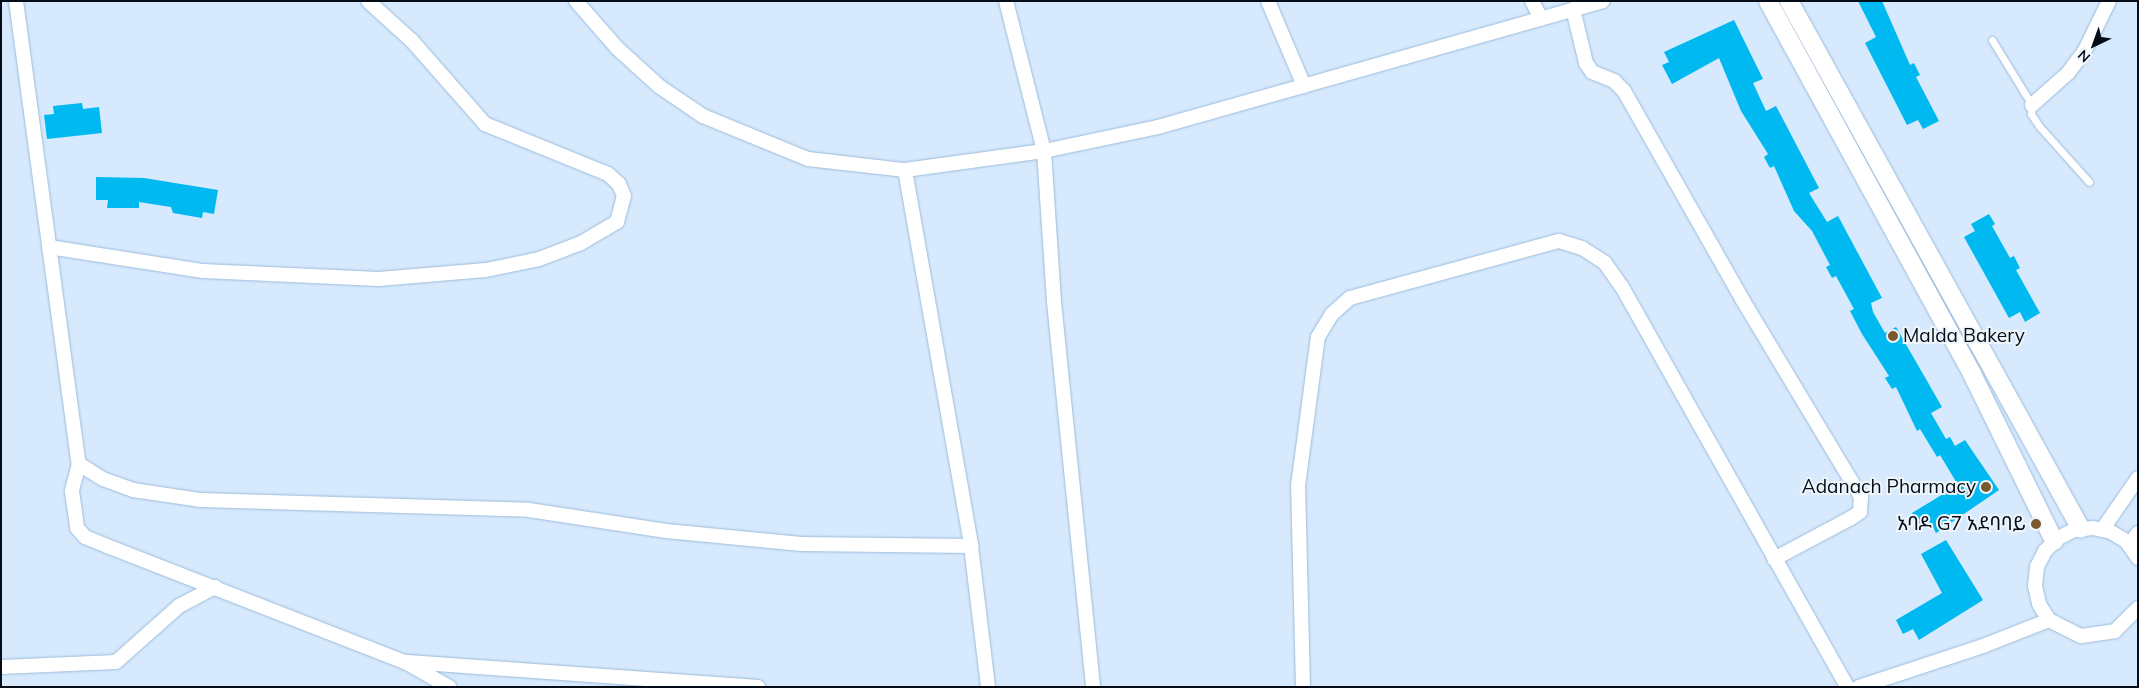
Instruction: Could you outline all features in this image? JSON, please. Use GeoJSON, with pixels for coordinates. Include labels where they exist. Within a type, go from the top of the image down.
{"type":"FeatureCollection","features":[{"type":"Feature","properties":{"kind":"street"},"geometry":{"type":"LineString","coordinates":[[16,1],[79,464],[72,491],[77,528],[85,537],[405,662],[449,687]]}},
{"type":"Feature","properties":{"kind":"street"},"geometry":{"type":"LineString","coordinates":[[49,247],[203,271],[379,279],[486,270],[539,259],[588,240],[617,222],[624,196],[619,184],[608,174],[485,124],[412,41],[368,1]]}},
{"type":"Feature","properties":{"kind":"street"},"geometry":{"type":"LineString","coordinates":[[576,1],[617,48],[660,87],[703,116],[808,159],[905,170],[1044,151],[1158,128],[1602,1]]}},
{"type":"Feature","properties":{"kind":"street"},"geometry":{"type":"LineString","coordinates":[[1006,1],[1044,151],[1054,302],[1093,687]]}},
{"type":"Feature","properties":{"kind":"street"},"geometry":{"type":"LineString","coordinates":[[1268,1],[1304,86]]}},
{"type":"Feature","properties":{"kind":"street"},"geometry":{"type":"LineString","coordinates":[[1532,1],[1541,18]]}},
{"type":"Feature","properties":{"kind":"street"},"geometry":{"type":"LineString","coordinates":[[1768,1],[1972,374],[2054,541]]}},
{"type":"Feature","properties":{"kind":"street"},"geometry":{"type":"LineString","coordinates":[[1788,1],[2081,529]]}},
{"type":"Feature","properties":{"kind":"street"},"geometry":{"type":"LineString","coordinates":[[2032,105],[2068,73],[2084,52],[2110,1]]}},
{"type":"Feature","properties":{"kind":"street"},"geometry":{"type":"LineString","coordinates":[[1573,9],[1586,64],[1592,72],[1614,80],[1624,91],[1742,299],[1861,497],[1860,512],[1852,518],[1774,559]]}},
{"type":"Feature","properties":{"kind":"street"},"geometry":{"type":"LineString","coordinates":[[905,170],[971,546],[988,687]]}},
{"type":"Feature","properties":{"kind":"street"},"geometry":{"type":"LineString","coordinates":[[1304,687],[1298,486],[1318,337],[1332,314],[1350,298],[1538,244],[1566,244],[1582,248],[1605,263],[1622,287],[1847,687]]}},
{"type":"Feature","properties":{"kind":"street"},"geometry":{"type":"LineString","coordinates":[[79,464],[103,479],[165,496],[529,510],[666,531],[801,544],[971,546]]}},
{"type":"Feature","properties":{"kind":"street"},"geometry":{"type":"LineString","coordinates":[[2102,530],[2138,478]]}},
{"type":"Feature","properties":{"kind":"street"},"geometry":{"type":"LineString","coordinates":[[2138,558],[2129,545],[2102,530],[2081,529],[2054,541],[2037,567],[2035,586],[2039,604],[2049,620],[2064,631],[2098,636],[2115,631],[2138,608]]}},
{"type":"Feature","properties":{"kind":"street"},"geometry":{"type":"LineString","coordinates":[[2129,545],[2138,533]]}},
{"type":"Feature","properties":{"kind":"street"},"geometry":{"type":"LineString","coordinates":[[1,666],[116,662],[179,606],[215,587]]}},
{"type":"Feature","properties":{"kind":"street"},"geometry":{"type":"LineString","coordinates":[[1859,687],[1984,646],[2049,620]]}},
{"type":"Feature","properties":{"kind":"street"},"geometry":{"type":"LineString","coordinates":[[405,662],[758,687]]}},
{"type":"Feature","properties":{"kind":"lane"},"geometry":{"type":"LineString","coordinates":[[1992,40],[2032,105],[2031,114],[2039,126],[2089,182]]}},
{"type":"Feature","properties":{"kind":"building"},"geometry":{"type":"Polygon","coordinates":[[[1858,1],[1882,1],[1910,65],[1914,63],[1920,75],[1916,77],[1939,121],[1923,129],[1918,120],[1907,125],[1865,43],[1876,37],[1858,1]]]}},
{"type":"Feature","properties":{"kind":"building"},"geometry":{"type":"Polygon","coordinates":[[[1734,20],[1763,79],[1753,83],[1766,111],[1776,106],[1819,188],[1809,193],[1827,222],[1838,216],[1882,298],[1871,303],[1873,312],[1885,333],[1896,327],[1942,407],[1931,413],[1946,439],[1950,437],[1955,446],[1965,440],[1999,490],[1936,533],[1930,522],[1920,527],[1912,513],[1958,485],[1940,455],[1937,457],[1920,429],[1917,431],[1896,387],[1892,389],[1885,378],[1889,376],[1862,334],[1850,311],[1854,309],[1836,276],[1832,278],[1826,267],[1830,265],[1812,231],[1794,211],[1774,166],[1770,168],[1764,157],[1768,154],[1741,111],[1719,58],[1672,84],[1662,65],[1669,62],[1664,52],[1734,20]]]}},
{"type":"Feature","properties":{"kind":"building"},"geometry":{"type":"Polygon","coordinates":[[[82,103],[83,109],[99,107],[102,133],[47,139],[44,115],[54,114],[53,106],[82,103]]]}},
{"type":"Feature","properties":{"kind":"building"},"geometry":{"type":"Polygon","coordinates":[[[96,177],[144,178],[218,190],[214,214],[203,212],[202,218],[173,213],[171,207],[139,202],[139,208],[107,208],[108,200],[96,200],[96,177]]]}},
{"type":"Feature","properties":{"kind":"building"},"geometry":{"type":"Polygon","coordinates":[[[1989,214],[1995,224],[1992,226],[2010,258],[2014,256],[2020,268],[2016,270],[2040,313],[2025,322],[2020,312],[2009,318],[1964,237],[1975,231],[1971,224],[1989,214]]]}},
{"type":"Feature","properties":{"kind":"building"},"geometry":{"type":"Polygon","coordinates":[[[1946,540],[1983,600],[1919,640],[1913,629],[1903,634],[1896,620],[1942,593],[1921,554],[1946,540]]]}},
{"type":"Feature","properties":{"kind":"place","name":"Malda Bakery"},"geometry":{"type":"Point","coordinates":[1893,336]}},
{"type":"Feature","properties":{"kind":"place","name":"Adanach Pharmacy"},"geometry":{"type":"Point","coordinates":[1986,487]}},
{"type":"Feature","properties":{"kind":"place","name":"አባዶ G7 አደባባይ"},"geometry":{"type":"Point","coordinates":[2036,524]}}]}
